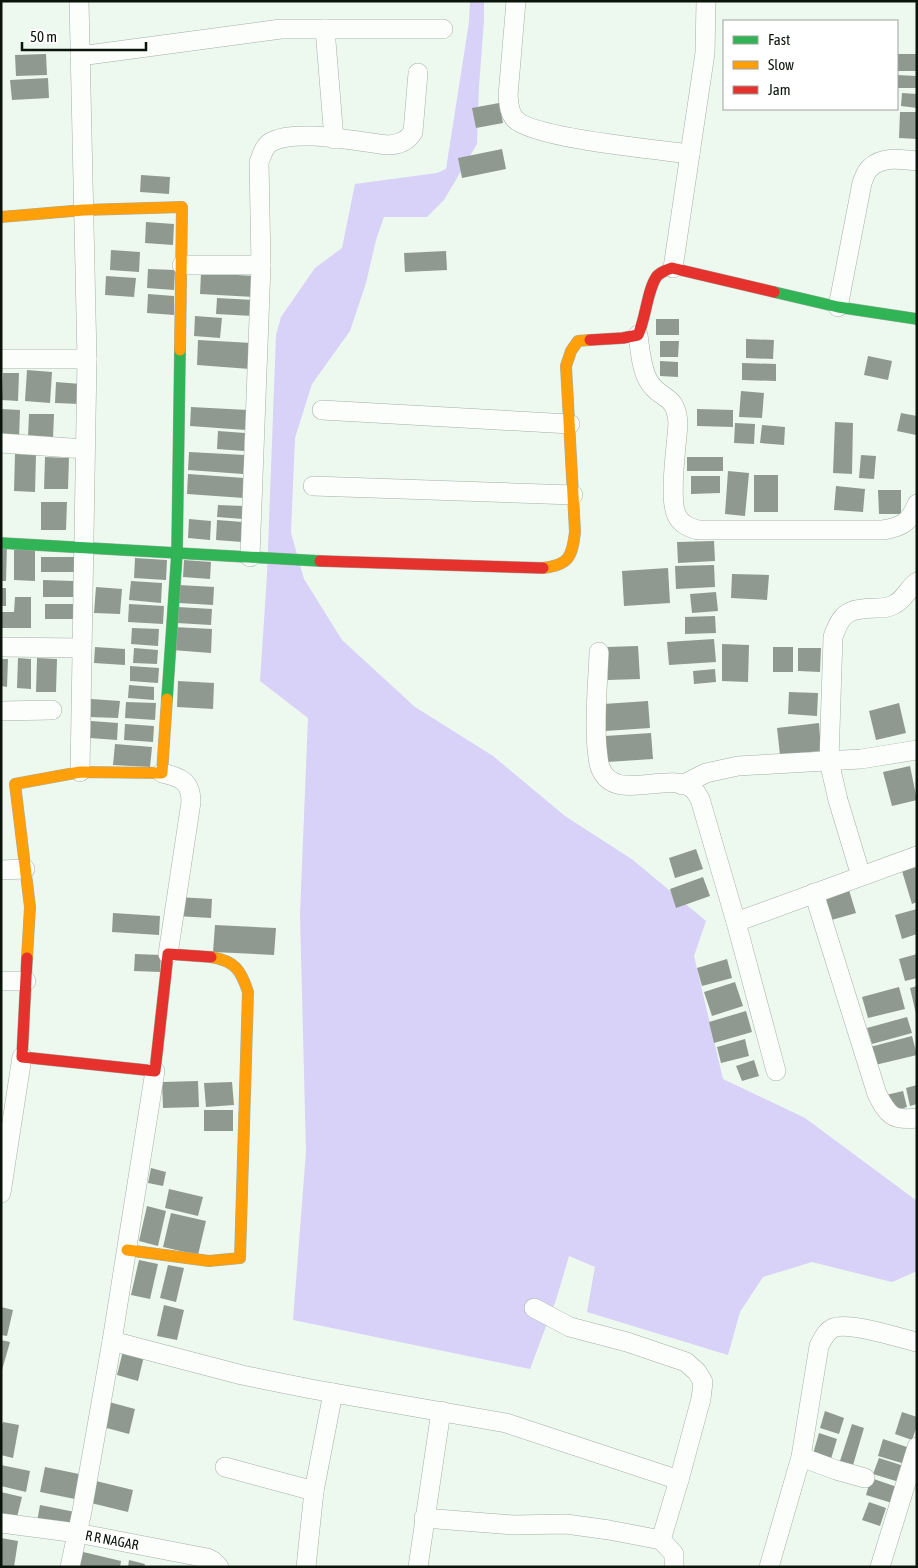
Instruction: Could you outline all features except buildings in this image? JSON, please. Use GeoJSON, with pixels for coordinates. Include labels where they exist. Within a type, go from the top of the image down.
{"type":"FeatureCollection","features":[{"type":"Feature","properties":{"kind":"street"},"geometry":{"type":"LineString","coordinates":[[79,1],[87,359],[80,772]]}},
{"type":"Feature","properties":{"kind":"street"},"geometry":{"type":"LineString","coordinates":[[516,1],[508,96],[510,111],[514,119],[525,126],[554,135],[690,154]]}},
{"type":"Feature","properties":{"kind":"street"},"geometry":{"type":"LineString","coordinates":[[673,268],[705,53],[706,1]]}},
{"type":"Feature","properties":{"kind":"street"},"geometry":{"type":"LineString","coordinates":[[80,56],[281,29],[443,29]]}},
{"type":"Feature","properties":{"kind":"street"},"geometry":{"type":"LineString","coordinates":[[325,29],[334,139]]}},
{"type":"Feature","properties":{"kind":"street"},"geometry":{"type":"LineString","coordinates":[[250,557],[261,265],[259,162],[263,150],[270,143],[285,137],[305,135],[396,145],[409,138],[413,132],[418,73]]}},
{"type":"Feature","properties":{"kind":"street"},"geometry":{"type":"LineString","coordinates":[[838,307],[862,183],[869,168],[882,161],[897,159],[917,161]]}},
{"type":"Feature","properties":{"kind":"street"},"geometry":{"type":"LineString","coordinates":[[1,217],[84,210],[182,208],[177,553],[162,772]]}},
{"type":"Feature","properties":{"kind":"street"},"geometry":{"type":"LineString","coordinates":[[182,265],[261,265]]}},
{"type":"Feature","properties":{"kind":"street"},"geometry":{"type":"LineString","coordinates":[[917,319],[838,307],[673,268],[661,272],[654,279],[645,319],[638,334],[644,372],[649,382],[655,390],[674,404],[678,413],[673,494],[677,517],[685,526],[698,530],[883,530],[896,528],[906,522],[917,504]]}},
{"type":"Feature","properties":{"kind":"street"},"geometry":{"type":"LineString","coordinates":[[1,543],[336,562],[536,569],[556,567],[567,562],[573,551],[575,532],[566,366],[571,351],[578,341],[592,338],[616,340],[638,334]]}},
{"type":"Feature","properties":{"kind":"street"},"geometry":{"type":"LineString","coordinates":[[1,359],[87,359]]}},
{"type":"Feature","properties":{"kind":"street"},"geometry":{"type":"LineString","coordinates":[[322,410],[570,424]]}},
{"type":"Feature","properties":{"kind":"street"},"geometry":{"type":"LineString","coordinates":[[1,443],[85,449]]}},
{"type":"Feature","properties":{"kind":"street"},"geometry":{"type":"LineString","coordinates":[[313,486],[574,495]]}},
{"type":"Feature","properties":{"kind":"street"},"geometry":{"type":"LineString","coordinates":[[861,876],[838,800],[829,761],[833,637],[838,624],[850,610],[893,606],[901,601],[917,582]]}},
{"type":"Feature","properties":{"kind":"street"},"geometry":{"type":"LineString","coordinates":[[1,647],[82,648]]}},
{"type":"Feature","properties":{"kind":"street"},"geometry":{"type":"LineString","coordinates":[[599,652],[596,733],[599,766],[605,778],[618,785],[682,784],[693,789],[700,799],[736,922],[776,1071]]}},
{"type":"Feature","properties":{"kind":"street"},"geometry":{"type":"LineString","coordinates":[[1,711],[52,710]]}},
{"type":"Feature","properties":{"kind":"street"},"geometry":{"type":"LineString","coordinates":[[682,784],[706,773],[738,766],[860,759],[917,750]]}},
{"type":"Feature","properties":{"kind":"street"},"geometry":{"type":"LineString","coordinates":[[1,1193],[9,1090],[22,1058],[30,907],[15,784],[80,772],[162,772],[180,778],[189,787],[191,802],[168,954],[155,1071],[112,1341],[82,1511],[70,1567]]}},
{"type":"Feature","properties":{"kind":"street"},"geometry":{"type":"LineString","coordinates":[[736,922],[917,856]]}},
{"type":"Feature","properties":{"kind":"street"},"geometry":{"type":"LineString","coordinates":[[1,870],[26,869]]}},
{"type":"Feature","properties":{"kind":"street"},"geometry":{"type":"LineString","coordinates":[[814,893],[877,1094],[886,1111],[891,1116],[917,1118]]}},
{"type":"Feature","properties":{"kind":"street"},"geometry":{"type":"LineString","coordinates":[[126,1250],[209,1262],[240,1258],[248,992],[242,976],[235,966],[220,959],[168,954]]}},
{"type":"Feature","properties":{"kind":"street"},"geometry":{"type":"LineString","coordinates":[[1,981],[26,981]]}},
{"type":"Feature","properties":{"kind":"street"},"geometry":{"type":"LineString","coordinates":[[22,1058],[155,1071]]}},
{"type":"Feature","properties":{"kind":"street"},"geometry":{"type":"LineString","coordinates":[[534,1308],[570,1326],[686,1362],[697,1372],[703,1382],[701,1399],[661,1540]]}},
{"type":"Feature","properties":{"kind":"street"},"geometry":{"type":"LineString","coordinates":[[769,1567],[801,1457],[820,1346],[825,1334],[833,1328],[849,1326],[917,1342]]}},
{"type":"Feature","properties":{"kind":"street"},"geometry":{"type":"LineString","coordinates":[[112,1341],[242,1375],[506,1423],[679,1480]]}},
{"type":"Feature","properties":{"kind":"street"},"geometry":{"type":"LineString","coordinates":[[306,1567],[314,1491],[333,1393]]}},
{"type":"Feature","properties":{"kind":"street"},"geometry":{"type":"LineString","coordinates":[[418,1567],[441,1412]]}},
{"type":"Feature","properties":{"kind":"street"},"geometry":{"type":"LineString","coordinates":[[880,1567],[917,1447]]}},
{"type":"Feature","properties":{"kind":"street"},"geometry":{"type":"LineString","coordinates":[[801,1457],[865,1478]]}},
{"type":"Feature","properties":{"kind":"street"},"geometry":{"type":"LineString","coordinates":[[226,1467],[314,1491]]}},
{"type":"Feature","properties":{"kind":"street"},"geometry":{"type":"LineString","coordinates":[[424,1518],[513,1525],[566,1524],[661,1540],[674,1554],[674,1567]]}},
{"type":"Feature","properties":{"kind":"street","name":"R R NAGAR"},"geometry":{"type":"LineString","coordinates":[[1,1523],[77,1534],[207,1558],[218,1567]]}},
{"type":"Feature","properties":{"kind":"shaded area"},"geometry":{"type":"Polygon","coordinates":[[[470,1],[484,1],[477,144],[444,200],[427,217],[384,217],[376,240],[366,283],[350,331],[312,384],[295,438],[291,533],[304,579],[342,640],[415,707],[493,756],[565,816],[633,860],[706,921],[694,956],[723,1079],[805,1118],[917,1201],[917,1271],[892,1282],[812,1262],[763,1277],[740,1312],[728,1355],[587,1312],[595,1267],[569,1256],[556,1300],[530,1369],[293,1320],[306,1152],[300,914],[308,718],[260,681],[267,575],[276,335],[281,317],[315,268],[342,248],[355,184],[437,173],[446,169],[469,22],[470,1]]]}},
{"type":"Feature","properties":{"kind":"traffic: fast"},"geometry":{"type":"LineString","coordinates":[[774,292],[838,307],[917,319]]}},
{"type":"Feature","properties":{"kind":"traffic: fast"},"geometry":{"type":"LineString","coordinates":[[167,699],[177,553],[180,350]]}},
{"type":"Feature","properties":{"kind":"traffic: fast"},"geometry":{"type":"LineString","coordinates":[[1,543],[320,561]]}},
{"type":"Feature","properties":{"kind":"traffic: slow"},"geometry":{"type":"LineString","coordinates":[[1,217],[84,210],[182,207],[180,350]]}},
{"type":"Feature","properties":{"kind":"traffic: slow"},"geometry":{"type":"LineString","coordinates":[[543,568],[552,567],[564,562],[572,548],[575,532],[566,366],[571,351],[578,341],[590,340]]}},
{"type":"Feature","properties":{"kind":"traffic: slow"},"geometry":{"type":"LineString","coordinates":[[27,958],[30,907],[15,784],[80,772],[162,773],[167,699]]}},
{"type":"Feature","properties":{"kind":"traffic: slow"},"geometry":{"type":"LineString","coordinates":[[127,1250],[209,1261],[240,1258],[248,992],[243,978],[236,968],[226,961],[211,957]]}},
{"type":"Feature","properties":{"kind":"traffic: jam"},"geometry":{"type":"LineString","coordinates":[[590,340],[638,335],[657,276],[672,268],[774,292]]}},
{"type":"Feature","properties":{"kind":"traffic: jam"},"geometry":{"type":"LineString","coordinates":[[320,561],[543,568]]}},
{"type":"Feature","properties":{"kind":"traffic: jam"},"geometry":{"type":"LineString","coordinates":[[27,958],[22,1057],[155,1071],[168,954],[211,957]]}}]}
